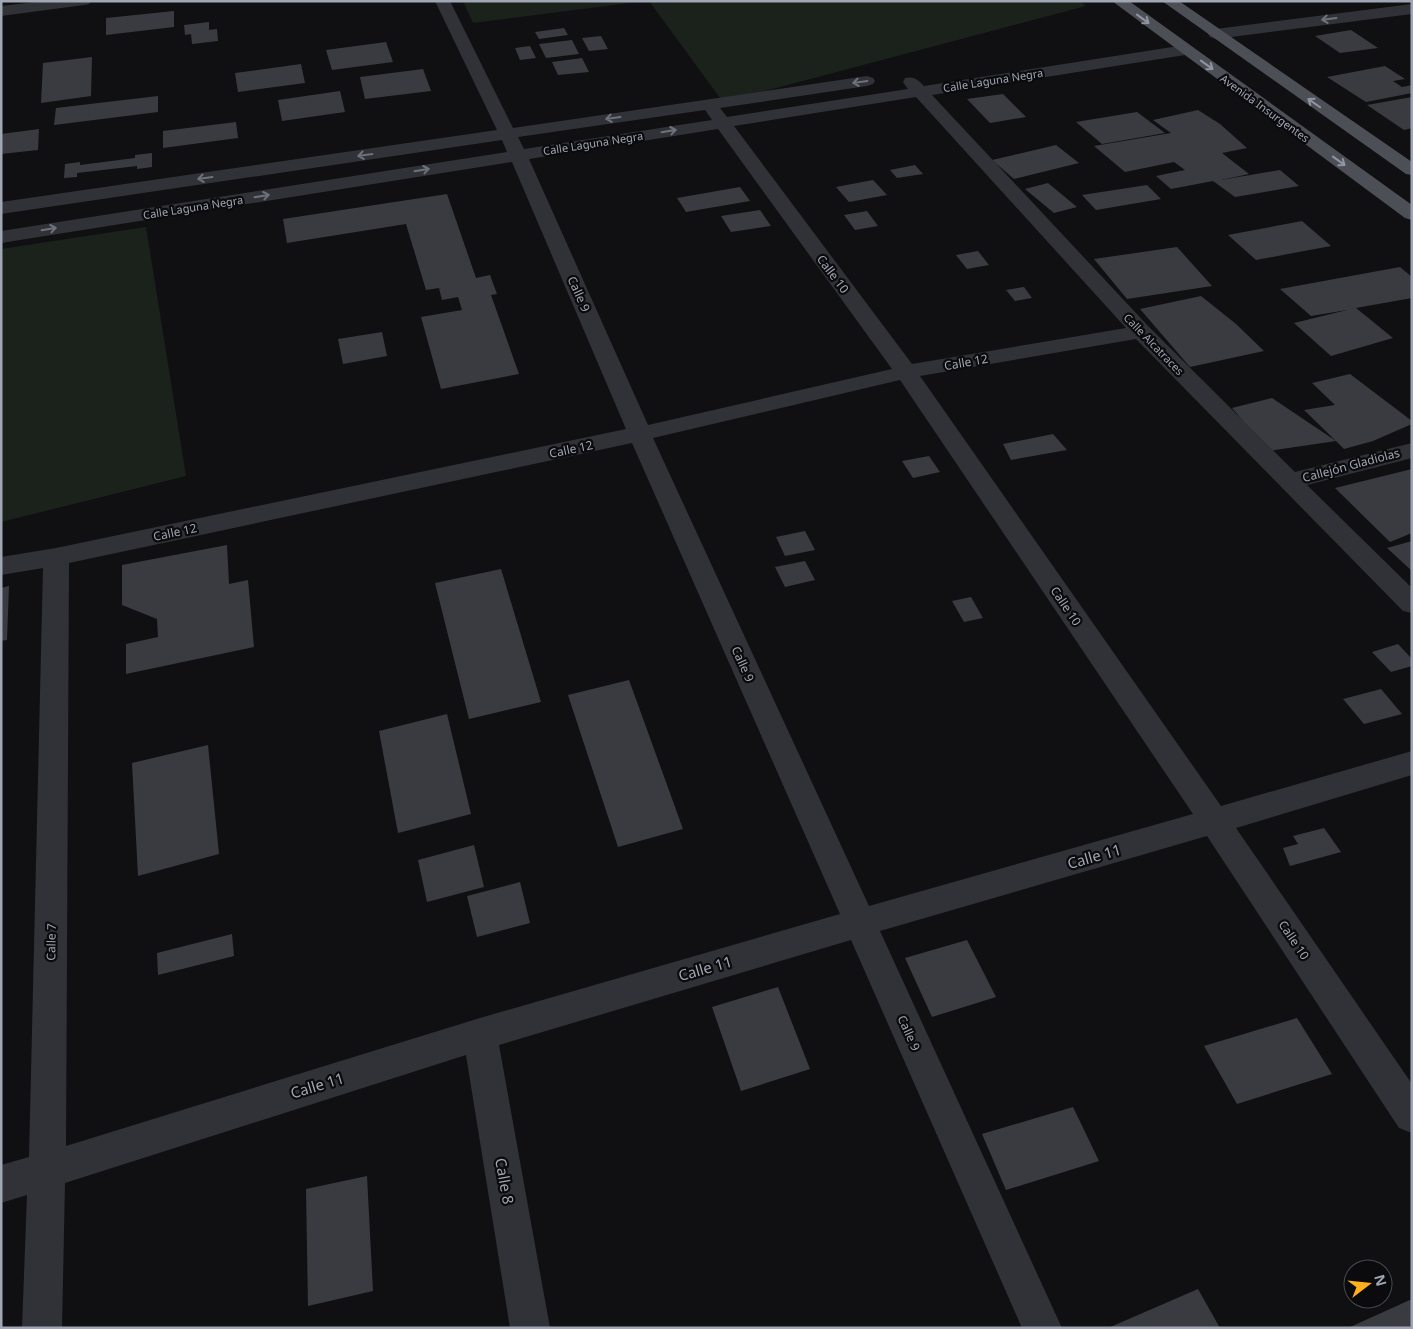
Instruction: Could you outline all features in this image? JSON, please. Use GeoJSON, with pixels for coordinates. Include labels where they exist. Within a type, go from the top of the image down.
{"type":"FeatureCollection","features":[{"type":"Feature","properties":{"kind":"main road","name":"Avenida Insurgentes"},"geometry":{"type":"LineString","coordinates":[[1119,1],[1412,214]]}},
{"type":"Feature","properties":{"kind":"main road"},"geometry":{"type":"LineString","coordinates":[[1169,1],[1412,170]]}},
{"type":"Feature","properties":{"kind":"street"},"geometry":{"type":"LineString","coordinates":[[1,11],[84,1]]}},
{"type":"Feature","properties":{"kind":"street","name":"Calle 9"},"geometry":{"type":"LineString","coordinates":[[442,1],[512,144],[640,434],[1042,1328]]}},
{"type":"Feature","properties":{"kind":"street"},"geometry":{"type":"LineString","coordinates":[[1216,34],[1412,9]]}},
{"type":"Feature","properties":{"kind":"street"},"geometry":{"type":"LineString","coordinates":[[1232,46],[1412,20]]}},
{"type":"Feature","properties":{"kind":"street"},"geometry":{"type":"LineString","coordinates":[[1100,47],[1168,37]]}},
{"type":"Feature","properties":{"kind":"street","name":"Calle Laguna Negra"},"geometry":{"type":"LineString","coordinates":[[1,208],[137,188],[512,144],[715,114],[906,79],[1186,50]]}},
{"type":"Feature","properties":{"kind":"street","name":"Calle Laguna Negra"},"geometry":{"type":"LineString","coordinates":[[1,237],[138,215],[512,144],[715,114],[906,79]]}},
{"type":"Feature","properties":{"kind":"street","name":"Calle Alcatraces"},"geometry":{"type":"LineString","coordinates":[[906,79],[1141,332],[1412,604]]}},
{"type":"Feature","properties":{"kind":"street","name":"Calle 10"},"geometry":{"type":"LineString","coordinates":[[715,114],[906,372],[1214,822],[1412,1116]]}},
{"type":"Feature","properties":{"kind":"street"},"geometry":{"type":"LineString","coordinates":[[137,188],[138,215]]}},
{"type":"Feature","properties":{"kind":"street","name":"Calle 12"},"geometry":{"type":"LineString","coordinates":[[1,566],[56,557],[640,434],[906,372],[1141,332]]}},
{"type":"Feature","properties":{"kind":"street","name":"Callejón Gladiolas"},"geometry":{"type":"LineString","coordinates":[[1291,481],[1412,450]]}},
{"type":"Feature","properties":{"kind":"street","name":"Calle 7"},"geometry":{"type":"LineString","coordinates":[[42,1328],[47,1170],[56,557]]}},
{"type":"Feature","properties":{"kind":"street","name":"Calle 11"},"geometry":{"type":"LineString","coordinates":[[1,1184],[480,1034],[1412,763]]}},
{"type":"Feature","properties":{"kind":"street","name":"Calle 8"},"geometry":{"type":"LineString","coordinates":[[480,1034],[530,1328]]}},
{"type":"Feature","properties":{"kind":"shaded area"},"geometry":{"type":"Polygon","coordinates":[[[463,1],[645,1],[473,23],[463,1]]]}},
{"type":"Feature","properties":{"kind":"shaded area"},"geometry":{"type":"Polygon","coordinates":[[[649,1],[1080,1],[1086,6],[723,102],[649,1]]]}},
{"type":"Feature","properties":{"kind":"shaded area"},"geometry":{"type":"Polygon","coordinates":[[[146,227],[186,476],[1,522],[1,249],[146,227]]]}},
{"type":"Feature","properties":{"kind":"building"},"geometry":{"type":"Polygon","coordinates":[[[174,11],[174,27],[106,35],[106,18],[174,11]]]}},
{"type":"Feature","properties":{"kind":"building"},"geometry":{"type":"Polygon","coordinates":[[[209,22],[209,30],[217,29],[218,41],[192,44],[191,34],[185,35],[184,25],[209,22]]]}},
{"type":"Feature","properties":{"kind":"building"},"geometry":{"type":"Polygon","coordinates":[[[564,28],[568,35],[539,39],[535,32],[564,28]]]}},
{"type":"Feature","properties":{"kind":"building"},"geometry":{"type":"Polygon","coordinates":[[[1351,30],[1378,48],[1340,53],[1315,36],[1351,30]]]}},
{"type":"Feature","properties":{"kind":"building"},"geometry":{"type":"Polygon","coordinates":[[[601,36],[608,49],[589,51],[582,38],[601,36]]]}},
{"type":"Feature","properties":{"kind":"building"},"geometry":{"type":"Polygon","coordinates":[[[572,40],[579,54],[546,58],[539,44],[572,40]]]}},
{"type":"Feature","properties":{"kind":"building"},"geometry":{"type":"Polygon","coordinates":[[[386,42],[393,62],[332,70],[326,50],[386,42]]]}},
{"type":"Feature","properties":{"kind":"building"},"geometry":{"type":"Polygon","coordinates":[[[530,46],[536,58],[520,60],[515,48],[530,46]]]}},
{"type":"Feature","properties":{"kind":"building"},"geometry":{"type":"Polygon","coordinates":[[[92,57],[91,96],[41,103],[43,63],[92,57]]]}},
{"type":"Feature","properties":{"kind":"building"},"geometry":{"type":"Polygon","coordinates":[[[582,58],[589,72],[558,75],[552,62],[582,58]]]}},
{"type":"Feature","properties":{"kind":"building"},"geometry":{"type":"Polygon","coordinates":[[[301,64],[305,83],[238,92],[235,73],[301,64]]]}},
{"type":"Feature","properties":{"kind":"building"},"geometry":{"type":"Polygon","coordinates":[[[1385,66],[1405,79],[1393,81],[1402,87],[1412,85],[1412,93],[1366,102],[1327,77],[1385,66]]]}},
{"type":"Feature","properties":{"kind":"building"},"geometry":{"type":"Polygon","coordinates":[[[423,69],[431,91],[365,99],[360,77],[423,69]]]}},
{"type":"Feature","properties":{"kind":"building"},"geometry":{"type":"Polygon","coordinates":[[[340,91],[345,112],[282,121],[278,100],[340,91]]]}},
{"type":"Feature","properties":{"kind":"building"},"geometry":{"type":"Polygon","coordinates":[[[1003,94],[1026,117],[990,123],[967,99],[1003,94]]]}},
{"type":"Feature","properties":{"kind":"building"},"geometry":{"type":"Polygon","coordinates":[[[158,96],[158,112],[54,125],[56,108],[158,96]]]}},
{"type":"Feature","properties":{"kind":"building"},"geometry":{"type":"Polygon","coordinates":[[[1412,97],[1412,128],[1404,130],[1367,105],[1412,97]]]}},
{"type":"Feature","properties":{"kind":"building"},"geometry":{"type":"Polygon","coordinates":[[[1198,110],[1220,124],[1247,148],[1222,153],[1249,174],[1221,180],[1280,170],[1299,186],[1235,197],[1213,181],[1171,189],[1156,176],[1185,170],[1174,162],[1125,172],[1094,146],[1171,133],[1153,120],[1198,110]]]}},
{"type":"Feature","properties":{"kind":"building"},"geometry":{"type":"Polygon","coordinates":[[[1137,112],[1165,133],[1102,144],[1076,122],[1137,112]]]}},
{"type":"Feature","properties":{"kind":"building"},"geometry":{"type":"Polygon","coordinates":[[[236,122],[238,138],[163,148],[163,131],[236,122]]]}},
{"type":"Feature","properties":{"kind":"building"},"geometry":{"type":"Polygon","coordinates":[[[39,129],[38,150],[1,154],[1,134],[39,129]]]}},
{"type":"Feature","properties":{"kind":"building"},"geometry":{"type":"Polygon","coordinates":[[[1056,145],[1079,163],[1014,179],[992,160],[1056,145]]]}},
{"type":"Feature","properties":{"kind":"building"},"geometry":{"type":"Polygon","coordinates":[[[152,153],[152,167],[137,169],[137,166],[77,173],[77,177],[64,178],[65,164],[80,162],[80,165],[135,158],[135,155],[152,153]]]}},
{"type":"Feature","properties":{"kind":"building"},"geometry":{"type":"Polygon","coordinates":[[[915,165],[923,174],[897,178],[890,170],[915,165]]]}},
{"type":"Feature","properties":{"kind":"building"},"geometry":{"type":"Polygon","coordinates":[[[873,180],[887,195],[849,202],[836,187],[873,180]]]}},
{"type":"Feature","properties":{"kind":"building"},"geometry":{"type":"Polygon","coordinates":[[[1048,183],[1077,207],[1054,213],[1025,189],[1048,183]]]}},
{"type":"Feature","properties":{"kind":"building"},"geometry":{"type":"Polygon","coordinates":[[[1147,185],[1161,199],[1096,210],[1082,195],[1147,185]]]}},
{"type":"Feature","properties":{"kind":"building"},"geometry":{"type":"Polygon","coordinates":[[[740,187],[750,201],[686,212],[677,198],[740,187]]]}},
{"type":"Feature","properties":{"kind":"building"},"geometry":{"type":"Polygon","coordinates":[[[447,194],[476,278],[490,275],[497,294],[491,295],[519,374],[441,389],[421,317],[462,310],[458,297],[442,300],[439,288],[426,290],[406,224],[287,243],[283,219],[447,194]]]}},
{"type":"Feature","properties":{"kind":"building"},"geometry":{"type":"Polygon","coordinates":[[[760,210],[771,226],[731,232],[721,216],[760,210]]]}},
{"type":"Feature","properties":{"kind":"building"},"geometry":{"type":"Polygon","coordinates":[[[867,211],[878,226],[855,230],[844,215],[867,211]]]}},
{"type":"Feature","properties":{"kind":"building"},"geometry":{"type":"Polygon","coordinates":[[[1302,221],[1331,246],[1256,260],[1228,235],[1302,221]]]}},
{"type":"Feature","properties":{"kind":"building"},"geometry":{"type":"Polygon","coordinates":[[[1177,247],[1212,286],[1127,299],[1094,259],[1177,247]]]}},
{"type":"Feature","properties":{"kind":"building"},"geometry":{"type":"Polygon","coordinates":[[[978,251],[989,265],[967,269],[956,255],[978,251]]]}},
{"type":"Feature","properties":{"kind":"building"},"geometry":{"type":"Polygon","coordinates":[[[1400,267],[1412,277],[1412,298],[1356,308],[1393,338],[1331,356],[1294,323],[1347,310],[1311,316],[1280,289],[1400,267]]]}},
{"type":"Feature","properties":{"kind":"building"},"geometry":{"type":"Polygon","coordinates":[[[1024,287],[1032,298],[1015,301],[1006,290],[1024,287]]]}},
{"type":"Feature","properties":{"kind":"building"},"geometry":{"type":"Polygon","coordinates":[[[1201,296],[1236,324],[1264,351],[1190,367],[1140,309],[1201,296]]]}},
{"type":"Feature","properties":{"kind":"building"},"geometry":{"type":"Polygon","coordinates":[[[382,332],[387,356],[343,364],[338,339],[382,332]]]}},
{"type":"Feature","properties":{"kind":"building"},"geometry":{"type":"Polygon","coordinates":[[[1350,374],[1412,421],[1412,424],[1373,441],[1344,449],[1304,410],[1335,405],[1312,383],[1350,374]]]}},
{"type":"Feature","properties":{"kind":"building"},"geometry":{"type":"Polygon","coordinates":[[[1272,398],[1336,441],[1269,451],[1232,408],[1272,398]]]}},
{"type":"Feature","properties":{"kind":"building"},"geometry":{"type":"Polygon","coordinates":[[[1053,434],[1067,450],[1011,460],[1003,444],[1053,434]]]}},
{"type":"Feature","properties":{"kind":"building"},"geometry":{"type":"Polygon","coordinates":[[[929,456],[940,472],[913,478],[902,461],[929,456]]]}},
{"type":"Feature","properties":{"kind":"building"},"geometry":{"type":"Polygon","coordinates":[[[1412,469],[1412,533],[1390,542],[1335,488],[1412,469]]]}},
{"type":"Feature","properties":{"kind":"building"},"geometry":{"type":"Polygon","coordinates":[[[805,531],[815,550],[785,556],[776,537],[805,531]]]}},
{"type":"Feature","properties":{"kind":"building"},"geometry":{"type":"Polygon","coordinates":[[[1412,541],[1412,571],[1387,548],[1412,541]]]}},
{"type":"Feature","properties":{"kind":"building"},"geometry":{"type":"Polygon","coordinates":[[[227,545],[229,584],[248,580],[254,647],[126,674],[126,644],[158,637],[157,619],[122,605],[122,565],[227,545]]]}},
{"type":"Feature","properties":{"kind":"building"},"geometry":{"type":"Polygon","coordinates":[[[805,561],[815,580],[785,587],[775,567],[805,561]]]}},
{"type":"Feature","properties":{"kind":"building"},"geometry":{"type":"Polygon","coordinates":[[[501,569],[541,702],[469,719],[435,583],[501,569]]]}},
{"type":"Feature","properties":{"kind":"building"},"geometry":{"type":"Polygon","coordinates":[[[9,586],[7,640],[1,641],[1,588],[9,586]]]}},
{"type":"Feature","properties":{"kind":"building"},"geometry":{"type":"Polygon","coordinates":[[[971,597],[983,618],[964,622],[952,601],[971,597]]]}},
{"type":"Feature","properties":{"kind":"building"},"geometry":{"type":"Polygon","coordinates":[[[1398,644],[1412,659],[1412,666],[1391,672],[1372,652],[1398,644]]]}},
{"type":"Feature","properties":{"kind":"building"},"geometry":{"type":"Polygon","coordinates":[[[629,680],[683,829],[618,847],[568,695],[629,680]]]}},
{"type":"Feature","properties":{"kind":"building"},"geometry":{"type":"Polygon","coordinates":[[[1381,689],[1402,714],[1364,724],[1343,699],[1381,689]]]}},
{"type":"Feature","properties":{"kind":"building"},"geometry":{"type":"Polygon","coordinates":[[[447,714],[471,814],[398,833],[379,731],[447,714]]]}},
{"type":"Feature","properties":{"kind":"building"},"geometry":{"type":"Polygon","coordinates":[[[208,745],[219,854],[138,876],[132,763],[208,745]]]}},
{"type":"Feature","properties":{"kind":"building"},"geometry":{"type":"Polygon","coordinates":[[[1324,828],[1341,852],[1290,866],[1283,848],[1298,844],[1293,836],[1324,828]]]}},
{"type":"Feature","properties":{"kind":"building"},"geometry":{"type":"Polygon","coordinates":[[[474,845],[484,887],[427,902],[418,860],[474,845]]]}},
{"type":"Feature","properties":{"kind":"building"},"geometry":{"type":"Polygon","coordinates":[[[520,882],[530,923],[477,937],[467,896],[520,882]]]}},
{"type":"Feature","properties":{"kind":"building"},"geometry":{"type":"Polygon","coordinates":[[[232,934],[234,956],[158,975],[157,953],[232,934]]]}},
{"type":"Feature","properties":{"kind":"building"},"geometry":{"type":"Polygon","coordinates":[[[967,940],[996,997],[932,1017],[905,958],[967,940]]]}},
{"type":"Feature","properties":{"kind":"building"},"geometry":{"type":"Polygon","coordinates":[[[778,987],[810,1069],[741,1091],[712,1007],[778,987]]]}},
{"type":"Feature","properties":{"kind":"building"},"geometry":{"type":"Polygon","coordinates":[[[1297,1018],[1332,1074],[1237,1104],[1204,1046],[1297,1018]]]}},
{"type":"Feature","properties":{"kind":"building"},"geometry":{"type":"Polygon","coordinates":[[[1073,1107],[1099,1161],[1006,1190],[982,1134],[1073,1107]]]}},
{"type":"Feature","properties":{"kind":"building"},"geometry":{"type":"Polygon","coordinates":[[[367,1176],[373,1291],[308,1306],[306,1189],[367,1176]]]}},
{"type":"Feature","properties":{"kind":"building"},"geometry":{"type":"Polygon","coordinates":[[[1198,1289],[1220,1328],[1108,1328],[1198,1289]]]}},
{"type":"Feature","properties":{"kind":"building"},"geometry":{"type":"Polygon","coordinates":[[[1412,1299],[1412,1328],[1348,1328],[1393,1309],[1412,1299]]]}}]}
